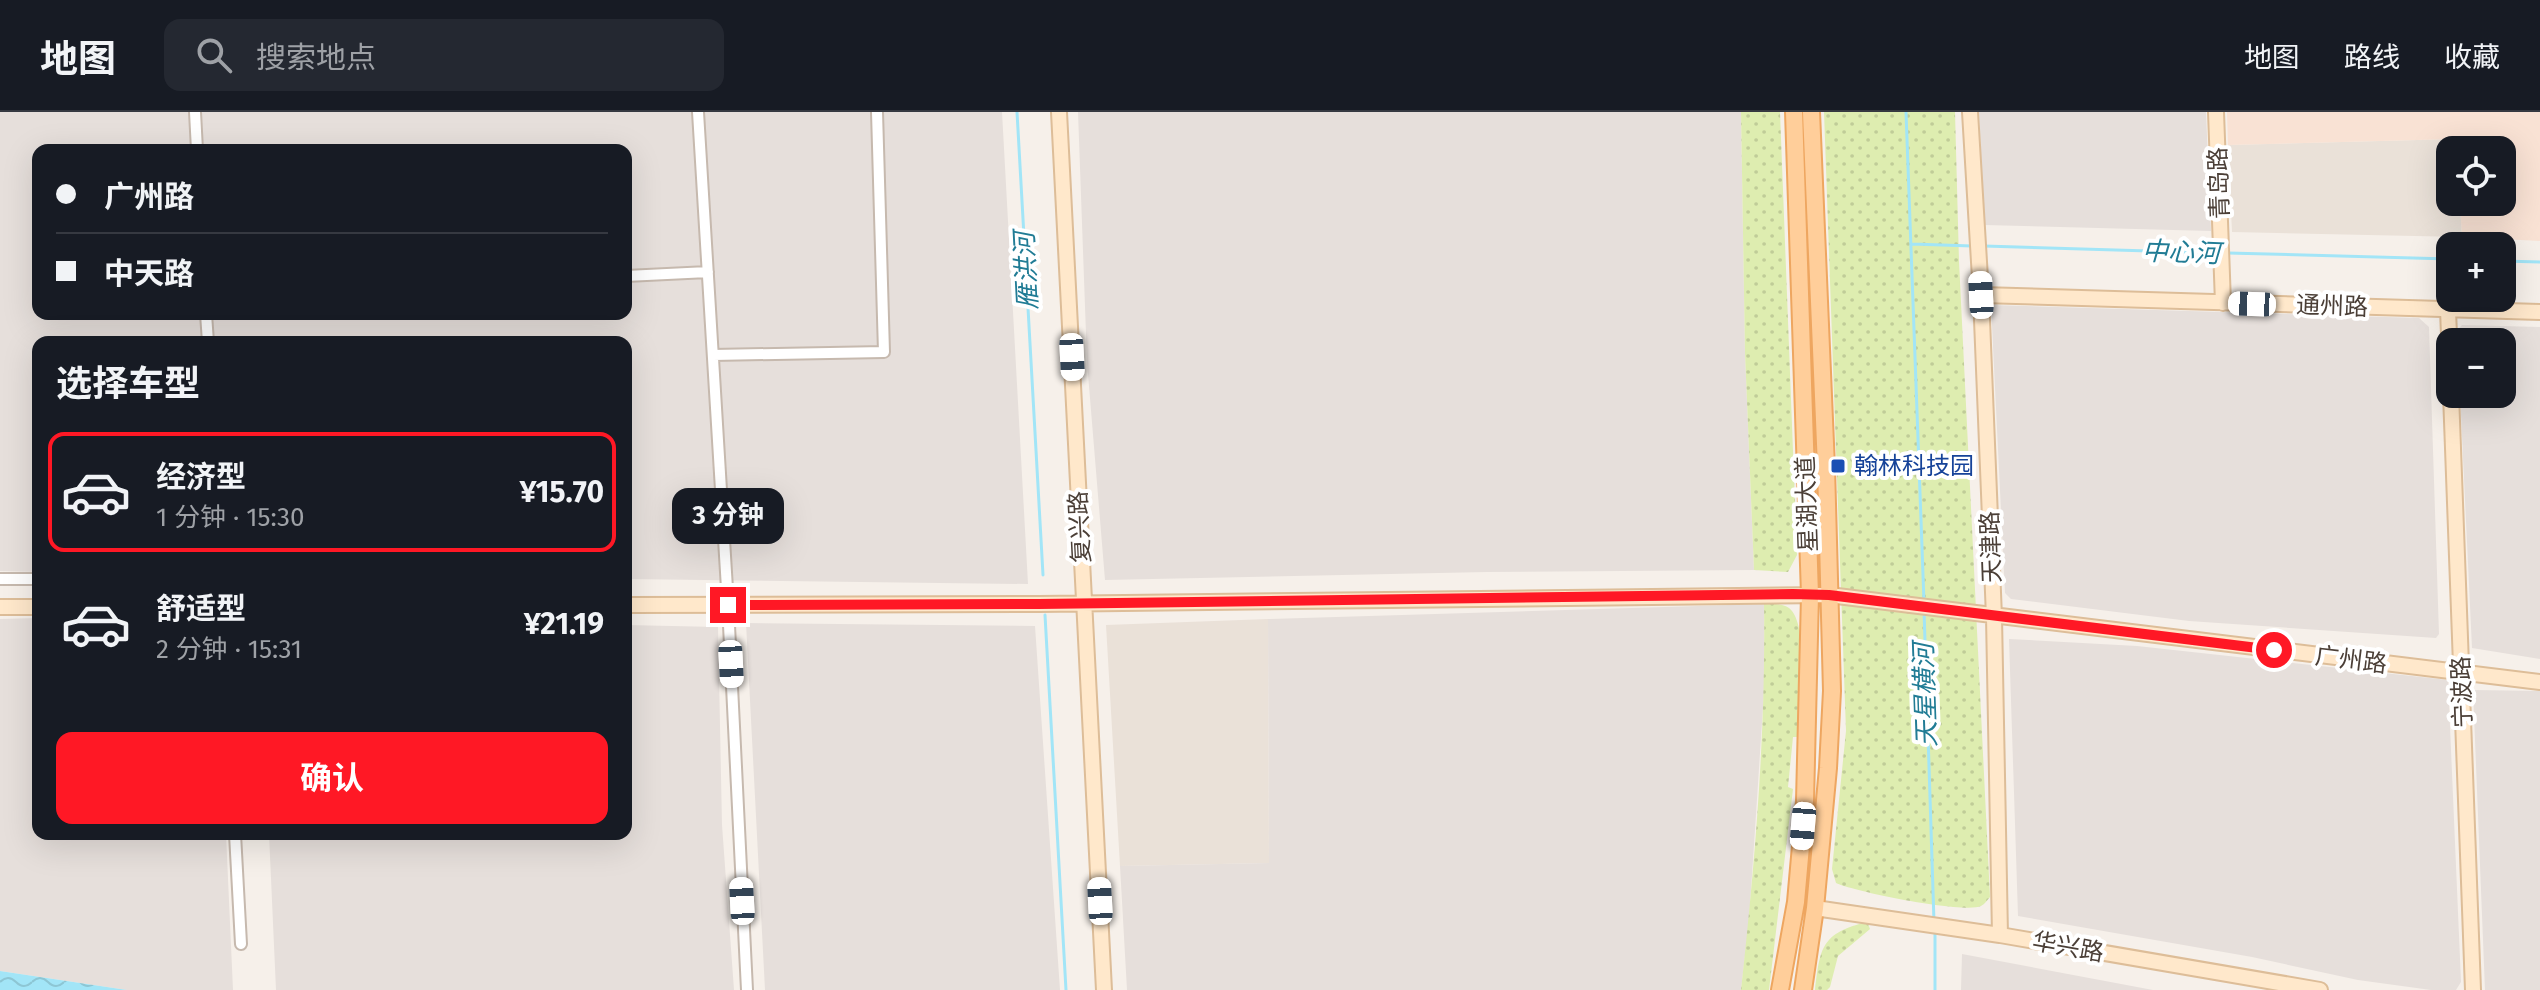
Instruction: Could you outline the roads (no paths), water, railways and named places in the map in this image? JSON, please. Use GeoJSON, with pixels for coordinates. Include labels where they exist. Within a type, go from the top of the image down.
{"type":"FeatureCollection","features":[{"type":"Feature","properties":{"kind":"main road","name":"星湖大道"},"geometry":{"type":"LineString","coordinates":[[1780,990],[1796,902],[1805,801],[1810,595],[1794,112]]}},
{"type":"Feature","properties":{"kind":"main road","name":"星湖大道"},"geometry":{"type":"LineString","coordinates":[[1803,990],[1815,908],[1832,691],[1811,112]]}},
{"type":"Feature","properties":{"kind":"street"},"geometry":{"type":"LineString","coordinates":[[195,112],[197,144]]}},
{"type":"Feature","properties":{"kind":"street"},"geometry":{"type":"LineString","coordinates":[[698,112],[728,605],[747,990]]}},
{"type":"Feature","properties":{"kind":"street"},"geometry":{"type":"LineString","coordinates":[[713,355],[884,352],[877,112]]}},
{"type":"Feature","properties":{"kind":"street","name":"复兴路"},"geometry":{"type":"LineString","coordinates":[[1059,112],[1104,990]]}},
{"type":"Feature","properties":{"kind":"street","name":"天津路"},"geometry":{"type":"LineString","coordinates":[[1970,112],[1994,617],[2000,935]]}},
{"type":"Feature","properties":{"kind":"street","name":"青岛路"},"geometry":{"type":"LineString","coordinates":[[2216,112],[2223,303]]}},
{"type":"Feature","properties":{"kind":"street"},"geometry":{"type":"LineString","coordinates":[[632,276],[708,272]]}},
{"type":"Feature","properties":{"kind":"street","name":"通州路"},"geometry":{"type":"LineString","coordinates":[[1981,295],[2436,310]]}},
{"type":"Feature","properties":{"kind":"street","name":"通州路"},"geometry":{"type":"LineString","coordinates":[[2516,311],[2540,312]]}},
{"type":"Feature","properties":{"kind":"street","name":"宁波路"},"geometry":{"type":"LineString","coordinates":[[2452,408],[2473,990]]}},
{"type":"Feature","properties":{"kind":"street"},"geometry":{"type":"LineString","coordinates":[[0,579],[32,579]]}},
{"type":"Feature","properties":{"kind":"street","name":"广州路"},"geometry":{"type":"LineString","coordinates":[[632,605],[1829,595],[2540,682]]}},
{"type":"Feature","properties":{"kind":"street"},"geometry":{"type":"LineString","coordinates":[[0,607],[32,607]]}},
{"type":"Feature","properties":{"kind":"street"},"geometry":{"type":"LineString","coordinates":[[235,840],[241,944]]}},
{"type":"Feature","properties":{"kind":"street","name":"华兴路"},"geometry":{"type":"LineString","coordinates":[[1815,908],[2000,935],[2320,990]]}},
{"type":"Feature","properties":{"kind":"water"},"geometry":{"type":"Polygon","coordinates":[[[0,971],[127,990],[0,990],[0,971]]]}},
{"type":"Feature","properties":{"kind":"waterway","name":"雁洪河"},"geometry":{"type":"LineString","coordinates":[[1017,112],[1043,575]]}},
{"type":"Feature","properties":{"kind":"waterway","name":"天星横河"},"geometry":{"type":"LineString","coordinates":[[1906,112],[1924,602]]}},
{"type":"Feature","properties":{"kind":"waterway","name":"中心河"},"geometry":{"type":"LineString","coordinates":[[1912,244],[1972,246]]}},
{"type":"Feature","properties":{"kind":"waterway","name":"中心河"},"geometry":{"type":"LineString","coordinates":[[1984,246],[2216,253]]}},
{"type":"Feature","properties":{"kind":"waterway","name":"中心河"},"geometry":{"type":"LineString","coordinates":[[2228,253],[2436,259]]}},
{"type":"Feature","properties":{"kind":"waterway","name":"中心河"},"geometry":{"type":"LineString","coordinates":[[2516,261],[2540,262]]}},
{"type":"Feature","properties":{"kind":"waterway","name":"天星横河"},"geometry":{"type":"LineString","coordinates":[[1924,610],[1934,922]]}},
{"type":"Feature","properties":{"kind":"waterway","name":"雁洪河"},"geometry":{"type":"LineString","coordinates":[[1045,615],[1066,990]]}},
{"type":"Feature","properties":{"kind":"waterway","name":"天星横河"},"geometry":{"type":"LineString","coordinates":[[1935,930],[1935,990]]}},
{"type":"Feature","properties":{"kind":"place","name":"翰林科技园"},"geometry":{"type":"Point","coordinates":[1838,466]}}]}
